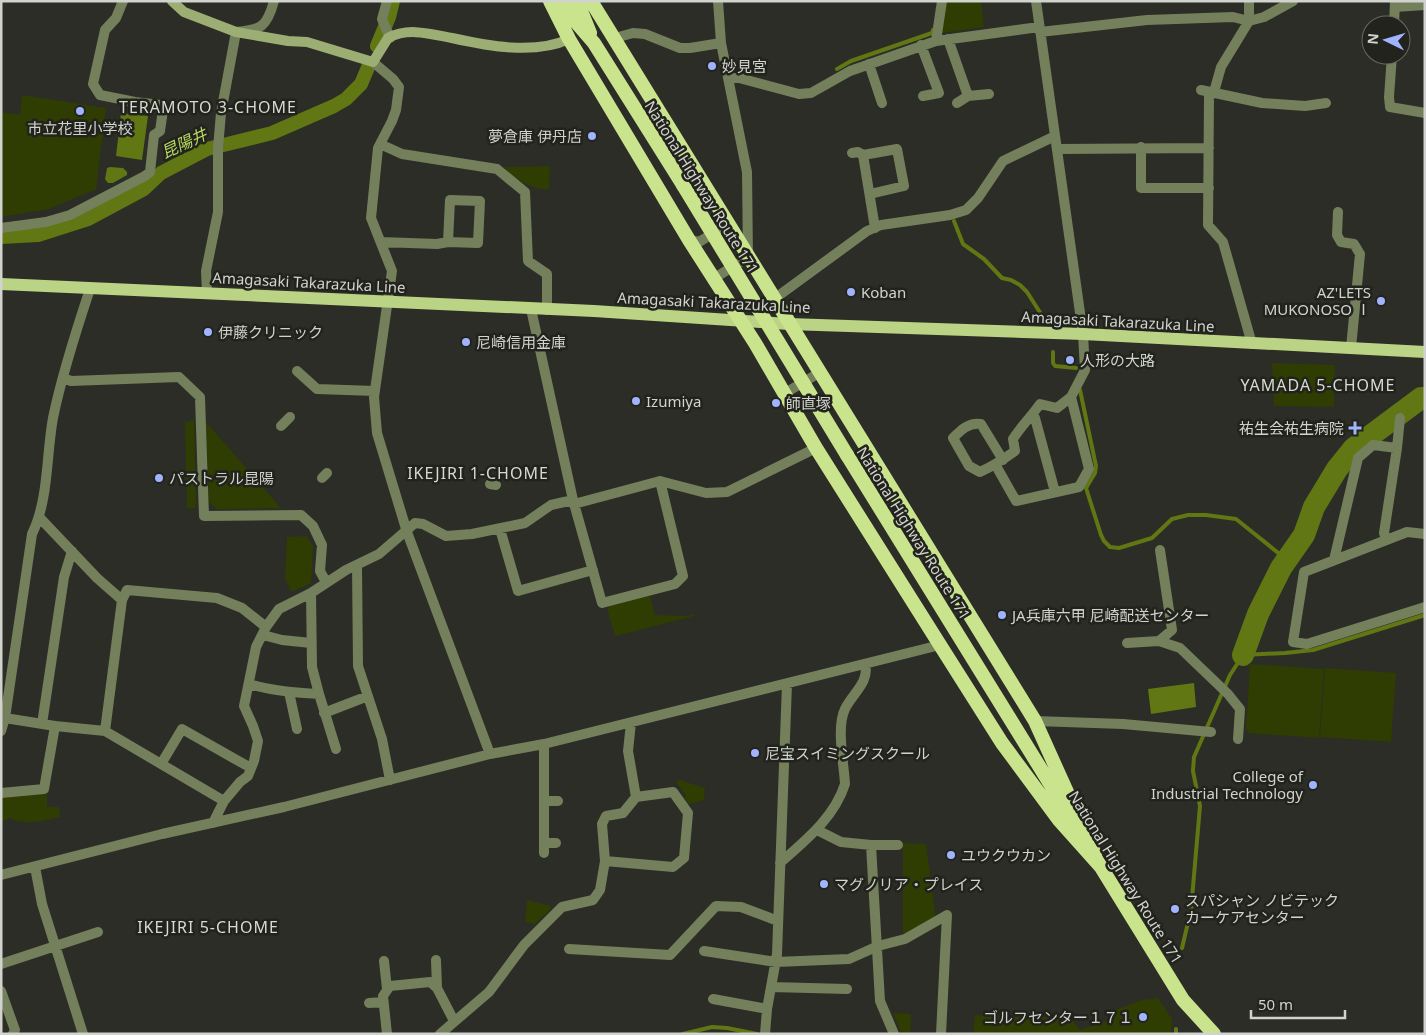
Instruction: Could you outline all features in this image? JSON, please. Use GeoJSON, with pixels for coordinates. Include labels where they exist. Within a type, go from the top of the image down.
{"type":"FeatureCollection","features":[{"type":"Feature","properties":{"kind":"highway"},"geometry":{"type":"LineString","coordinates":[[550,1],[569,40],[689,240],[785,392],[816,448],[1002,743],[1059,820],[1101,867]]}},
{"type":"Feature","properties":{"kind":"highway","name":"National Highway Route 171"},"geometry":{"type":"LineString","coordinates":[[562,1],[568,13],[594,43],[683,185],[1183,1000],[1214,1034]]}},
{"type":"Feature","properties":{"kind":"highway","name":"National Highway Route 171"},"geometry":{"type":"LineString","coordinates":[[576,1],[594,43]]}},
{"type":"Feature","properties":{"kind":"highway"},"geometry":{"type":"LineString","coordinates":[[591,1],[1035,721],[1101,867]]}},
{"type":"Feature","properties":{"kind":"main road"},"geometry":{"type":"LineString","coordinates":[[172,1],[184,12],[236,32],[288,41],[307,42],[329,47],[373,62],[388,35],[425,32],[453,39],[506,47],[534,48],[569,40]]}},
{"type":"Feature","properties":{"kind":"main road","name":"Amagasaki Takarazuka Line"},"geometry":{"type":"LineString","coordinates":[[1,284],[531,309],[789,324],[1083,334],[1425,352]]}},
{"type":"Feature","properties":{"kind":"street"},"geometry":{"type":"LineString","coordinates":[[1,228],[46,222],[70,215],[150,172],[154,135],[160,131],[163,110],[161,105],[135,102],[100,94],[93,84],[105,30],[116,18],[123,1]]}},
{"type":"Feature","properties":{"kind":"street"},"geometry":{"type":"LineString","coordinates":[[207,293],[206,271],[218,212],[218,144],[221,113],[236,32],[255,30],[264,25],[274,1]]}},
{"type":"Feature","properties":{"kind":"street"},"geometry":{"type":"LineString","coordinates":[[387,1],[383,22],[388,35]]}},
{"type":"Feature","properties":{"kind":"street"},"geometry":{"type":"LineString","coordinates":[[713,279],[748,257],[747,172],[721,43],[718,1]]}},
{"type":"Feature","properties":{"kind":"street"},"geometry":{"type":"LineString","coordinates":[[936,41],[942,1]]}},
{"type":"Feature","properties":{"kind":"street"},"geometry":{"type":"LineString","coordinates":[[1036,1],[1083,334],[1085,370],[1071,397],[1057,408],[1040,404],[1033,415],[1022,424],[1013,439],[1016,450],[999,462],[980,472],[969,466],[953,438],[961,430],[975,423],[981,424],[999,462],[1016,501],[1079,487],[1088,469],[1071,397]]}},
{"type":"Feature","properties":{"kind":"street"},"geometry":{"type":"LineString","coordinates":[[1249,1],[1249,21],[1221,67],[1214,92],[1209,97],[1208,225],[1223,242],[1252,344]]}},
{"type":"Feature","properties":{"kind":"street"},"geometry":{"type":"LineString","coordinates":[[729,78],[739,78],[799,94],[811,93],[850,71],[936,41],[1040,29],[1147,20],[1233,17],[1249,21],[1264,17],[1293,1]]}},
{"type":"Feature","properties":{"kind":"street"},"geometry":{"type":"LineString","coordinates":[[1395,4],[1425,5]]}},
{"type":"Feature","properties":{"kind":"street"},"geometry":{"type":"LineString","coordinates":[[615,38],[632,33],[645,34],[680,48],[721,43]]}},
{"type":"Feature","properties":{"kind":"street"},"geometry":{"type":"LineString","coordinates":[[948,39],[968,96]]}},
{"type":"Feature","properties":{"kind":"street"},"geometry":{"type":"LineString","coordinates":[[922,45],[939,93],[923,96]]}},
{"type":"Feature","properties":{"kind":"street"},"geometry":{"type":"LineString","coordinates":[[373,62],[393,79],[399,87],[396,110],[380,144],[371,218],[392,271],[375,391],[377,433],[406,532],[490,754]]}},
{"type":"Feature","properties":{"kind":"street"},"geometry":{"type":"LineString","coordinates":[[869,64],[882,103]]}},
{"type":"Feature","properties":{"kind":"street"},"geometry":{"type":"LineString","coordinates":[[1391,65],[1390,107],[1425,113]]}},
{"type":"Feature","properties":{"kind":"street"},"geometry":{"type":"LineString","coordinates":[[1200,90],[1292,108],[1305,106],[1324,107]]}},
{"type":"Feature","properties":{"kind":"street"},"geometry":{"type":"LineString","coordinates":[[957,103],[968,96],[989,94]]}},
{"type":"Feature","properties":{"kind":"street"},"geometry":{"type":"LineString","coordinates":[[774,299],[866,232],[881,225],[950,216],[966,210],[978,198],[1003,161],[1055,136]]}},
{"type":"Feature","properties":{"kind":"street"},"geometry":{"type":"LineString","coordinates":[[380,144],[402,154],[497,170],[525,192],[528,261],[547,274],[547,310]]}},
{"type":"Feature","properties":{"kind":"street"},"geometry":{"type":"LineString","coordinates":[[1141,147],[1141,188],[1209,188]]}},
{"type":"Feature","properties":{"kind":"street"},"geometry":{"type":"LineString","coordinates":[[852,153],[858,152],[863,155],[897,148],[904,186],[870,194]]}},
{"type":"Feature","properties":{"kind":"street"},"geometry":{"type":"LineString","coordinates":[[1056,148],[1209,148]]}},
{"type":"Feature","properties":{"kind":"street"},"geometry":{"type":"LineString","coordinates":[[863,155],[875,228]]}},
{"type":"Feature","properties":{"kind":"street"},"geometry":{"type":"LineString","coordinates":[[381,242],[478,243],[480,201],[450,200],[448,242]]}},
{"type":"Feature","properties":{"kind":"street"},"geometry":{"type":"LineString","coordinates":[[1338,212],[1337,235],[1341,242],[1354,244],[1360,254],[1351,348]]}},
{"type":"Feature","properties":{"kind":"street"},"geometry":{"type":"LineString","coordinates":[[689,240],[699,242],[723,227],[724,217]]}},
{"type":"Feature","properties":{"kind":"street"},"geometry":{"type":"LineString","coordinates":[[1,731],[5,718],[32,534],[40,518],[53,420],[70,350],[90,289]]}},
{"type":"Feature","properties":{"kind":"street"},"geometry":{"type":"LineString","coordinates":[[531,309],[574,502],[602,603],[675,584],[683,576],[660,481]]}},
{"type":"Feature","properties":{"kind":"street"},"geometry":{"type":"LineString","coordinates":[[297,371],[317,389],[375,391]]}},
{"type":"Feature","properties":{"kind":"street"},"geometry":{"type":"LineString","coordinates":[[785,392],[819,373]]}},
{"type":"Feature","properties":{"kind":"street"},"geometry":{"type":"LineString","coordinates":[[63,378],[71,381],[179,377],[200,397],[204,516],[301,514],[313,526],[322,545],[320,571],[326,582]]}},
{"type":"Feature","properties":{"kind":"street"},"geometry":{"type":"LineString","coordinates":[[1033,415],[1055,492]]}},
{"type":"Feature","properties":{"kind":"street"},"geometry":{"type":"LineString","coordinates":[[281,426],[290,417]]}},
{"type":"Feature","properties":{"kind":"street"},"geometry":{"type":"LineString","coordinates":[[1386,540],[1384,533],[1400,418]]}},
{"type":"Feature","properties":{"kind":"street"},"geometry":{"type":"LineString","coordinates":[[1334,560],[1358,458],[1373,445],[1397,448]]}},
{"type":"Feature","properties":{"kind":"street"},"geometry":{"type":"LineString","coordinates":[[213,823],[224,801],[240,782],[248,776],[251,768],[258,741],[244,706],[256,647],[264,631],[279,609],[380,554],[417,522],[446,536],[500,530],[525,523],[551,506],[660,481],[706,492],[727,492],[816,448]]}},
{"type":"Feature","properties":{"kind":"street"},"geometry":{"type":"LineString","coordinates":[[40,518],[97,578],[122,600]]}},
{"type":"Feature","properties":{"kind":"street"},"geometry":{"type":"LineString","coordinates":[[500,530],[518,591],[593,570]]}},
{"type":"Feature","properties":{"kind":"street"},"geometry":{"type":"LineString","coordinates":[[1425,534],[1407,532],[1304,572],[1292,642],[1307,644],[1425,607]]}},
{"type":"Feature","properties":{"kind":"street"},"geometry":{"type":"LineString","coordinates":[[42,724],[64,578],[72,550]]}},
{"type":"Feature","properties":{"kind":"street"},"geometry":{"type":"LineString","coordinates":[[1159,641],[1172,630],[1160,550]]}},
{"type":"Feature","properties":{"kind":"street"},"geometry":{"type":"LineString","coordinates":[[357,565],[358,666],[382,739],[390,780]]}},
{"type":"Feature","properties":{"kind":"street"},"geometry":{"type":"LineString","coordinates":[[105,731],[122,600],[128,590],[217,598],[242,608],[264,631],[282,640],[311,643]]}},
{"type":"Feature","properties":{"kind":"street"},"geometry":{"type":"LineString","coordinates":[[311,593],[312,667],[336,749]]}},
{"type":"Feature","properties":{"kind":"street"},"geometry":{"type":"LineString","coordinates":[[1127,643],[1159,641],[1180,648],[1228,694],[1240,709],[1238,738]]}},
{"type":"Feature","properties":{"kind":"street"},"geometry":{"type":"LineString","coordinates":[[1,875],[490,754],[544,744],[940,645]]}},
{"type":"Feature","properties":{"kind":"street"},"geometry":{"type":"LineString","coordinates":[[780,863],[817,830],[831,812],[845,784],[842,718],[844,710],[865,679],[866,664]]}},
{"type":"Feature","properties":{"kind":"street"},"geometry":{"type":"LineString","coordinates":[[249,684],[289,692],[319,694]]}},
{"type":"Feature","properties":{"kind":"street"},"geometry":{"type":"LineString","coordinates":[[766,1034],[767,1009],[776,962],[787,684]]}},
{"type":"Feature","properties":{"kind":"street"},"geometry":{"type":"LineString","coordinates":[[289,692],[297,730]]}},
{"type":"Feature","properties":{"kind":"street"},"geometry":{"type":"LineString","coordinates":[[324,713],[368,696]]}},
{"type":"Feature","properties":{"kind":"street"},"geometry":{"type":"LineString","coordinates":[[5,718],[105,731],[224,801]]}},
{"type":"Feature","properties":{"kind":"street"},"geometry":{"type":"LineString","coordinates":[[1035,721],[1123,724],[1205,731]]}},
{"type":"Feature","properties":{"kind":"street"},"geometry":{"type":"LineString","coordinates":[[631,722],[628,751],[636,797]]}},
{"type":"Feature","properties":{"kind":"street"},"geometry":{"type":"LineString","coordinates":[[1,793],[44,789],[55,726]]}},
{"type":"Feature","properties":{"kind":"street"},"geometry":{"type":"LineString","coordinates":[[161,764],[182,729],[251,768]]}},
{"type":"Feature","properties":{"kind":"street"},"geometry":{"type":"LineString","coordinates":[[544,744],[544,848],[556,843]]}},
{"type":"Feature","properties":{"kind":"street"},"geometry":{"type":"LineString","coordinates":[[440,1034],[489,992],[524,945],[562,907],[593,900],[600,890],[605,861],[602,824],[606,816],[623,813],[636,797],[673,792],[688,813],[684,858],[673,867],[605,861]]}},
{"type":"Feature","properties":{"kind":"street"},"geometry":{"type":"LineString","coordinates":[[544,801],[558,800]]}},
{"type":"Feature","properties":{"kind":"street"},"geometry":{"type":"LineString","coordinates":[[817,830],[841,842],[898,845]]}},
{"type":"Feature","properties":{"kind":"street"},"geometry":{"type":"LineString","coordinates":[[871,845],[880,1001],[894,1034]]}},
{"type":"Feature","properties":{"kind":"street"},"geometry":{"type":"LineString","coordinates":[[35,867],[42,904],[83,1034]]}},
{"type":"Feature","properties":{"kind":"street"},"geometry":{"type":"LineString","coordinates":[[569,949],[670,955],[716,906],[741,907],[778,921]]}},
{"type":"Feature","properties":{"kind":"street"},"geometry":{"type":"LineString","coordinates":[[704,951],[776,962],[849,959],[878,946],[905,939],[947,915],[941,1034]]}},
{"type":"Feature","properties":{"kind":"street"},"geometry":{"type":"LineString","coordinates":[[1,964],[98,932]]}},
{"type":"Feature","properties":{"kind":"street"},"geometry":{"type":"LineString","coordinates":[[436,960],[438,988],[454,1021]]}},
{"type":"Feature","properties":{"kind":"street"},"geometry":{"type":"LineString","coordinates":[[384,961],[387,989]]}},
{"type":"Feature","properties":{"kind":"street"},"geometry":{"type":"LineString","coordinates":[[387,1034],[383,996],[390,986],[430,982],[438,988]]}},
{"type":"Feature","properties":{"kind":"street"},"geometry":{"type":"LineString","coordinates":[[771,987],[848,989]]}},
{"type":"Feature","properties":{"kind":"street"},"geometry":{"type":"LineString","coordinates":[[1,991],[15,1030],[13,1034]]}},
{"type":"Feature","properties":{"kind":"street"},"geometry":{"type":"LineString","coordinates":[[713,999],[767,1009]]}},
{"type":"Feature","properties":{"kind":"street"},"geometry":{"type":"LineString","coordinates":[[370,1004],[383,1002]]}},
{"type":"Feature","properties":{"kind":"shaded area"},"geometry":{"type":"Polygon","coordinates":[[[944,1],[981,1],[984,27],[940,33],[944,1]]]}},
{"type":"Feature","properties":{"kind":"shaded area"},"geometry":{"type":"Polygon","coordinates":[[[22,95],[106,108],[96,189],[49,209],[1,217],[1,112],[20,115],[22,95]]]}},
{"type":"Feature","properties":{"kind":"shaded area"},"geometry":{"type":"Polygon","coordinates":[[[121,113],[148,116],[142,160],[116,156],[121,113]]]}},
{"type":"Feature","properties":{"kind":"shaded area"},"geometry":{"type":"Polygon","coordinates":[[[550,166],[549,189],[531,186],[506,170],[506,167],[550,166]]]}},
{"type":"Feature","properties":{"kind":"shaded area"},"geometry":{"type":"Polygon","coordinates":[[[107,168],[123,168],[127,175],[113,183],[108,183],[105,179],[107,168]]]}},
{"type":"Feature","properties":{"kind":"shaded area"},"geometry":{"type":"Polygon","coordinates":[[[1272,363],[1335,365],[1334,407],[1274,406],[1272,363]]]}},
{"type":"Feature","properties":{"kind":"shaded area"},"geometry":{"type":"Polygon","coordinates":[[[194,420],[196,508],[187,509],[185,422],[190,422],[194,420]]]}},
{"type":"Feature","properties":{"kind":"shaded area"},"geometry":{"type":"Polygon","coordinates":[[[206,422],[281,508],[217,509],[212,505],[209,501],[206,422]]]}},
{"type":"Feature","properties":{"kind":"shaded area"},"geometry":{"type":"Polygon","coordinates":[[[307,536],[313,546],[311,583],[292,592],[285,579],[287,537],[307,536]]]}},
{"type":"Feature","properties":{"kind":"shaded area"},"geometry":{"type":"Polygon","coordinates":[[[650,595],[655,615],[686,616],[693,614],[694,616],[615,636],[607,609],[612,604],[650,595]]]}},
{"type":"Feature","properties":{"kind":"shaded area"},"geometry":{"type":"Polygon","coordinates":[[[1250,664],[1324,669],[1319,738],[1249,733],[1246,729],[1250,664]]]}},
{"type":"Feature","properties":{"kind":"shaded area"},"geometry":{"type":"Polygon","coordinates":[[[1325,668],[1396,673],[1391,742],[1320,737],[1325,668]]]}},
{"type":"Feature","properties":{"kind":"shaded area"},"geometry":{"type":"Polygon","coordinates":[[[1194,683],[1196,707],[1151,714],[1148,689],[1194,683]]]}},
{"type":"Feature","properties":{"kind":"shaded area"},"geometry":{"type":"Polygon","coordinates":[[[677,779],[705,788],[704,800],[689,804],[684,798],[686,795],[677,784],[677,779]]]}},
{"type":"Feature","properties":{"kind":"shaded area"},"geometry":{"type":"Polygon","coordinates":[[[47,794],[47,807],[59,807],[60,817],[28,822],[10,818],[1,822],[1,796],[47,794]]]}},
{"type":"Feature","properties":{"kind":"shaded area"},"geometry":{"type":"Polygon","coordinates":[[[903,843],[926,844],[936,920],[903,937],[903,843]]]}},
{"type":"Feature","properties":{"kind":"shaded area"},"geometry":{"type":"Polygon","coordinates":[[[527,900],[551,906],[551,909],[535,924],[525,922],[527,900]]]}},
{"type":"Feature","properties":{"kind":"shaded area","name":"ゴルフセンター１７１"},"geometry":{"type":"Polygon","coordinates":[[[1158,998],[1172,1019],[1171,1034],[973,1034],[975,1015],[1071,1018],[1080,1030],[1115,1018],[1112,1011],[1142,1000],[1158,998]]]}},
{"type":"Feature","properties":{"kind":"shaded area"},"geometry":{"type":"Polygon","coordinates":[[[893,1013],[911,1014],[910,1034],[902,1034],[893,1013]]]}},
{"type":"Feature","properties":{"kind":"waterway","name":"昆陽井"},"geometry":{"type":"LineString","coordinates":[[377,46],[389,17],[393,1]]}},
{"type":"Feature","properties":{"kind":"waterway"},"geometry":{"type":"LineString","coordinates":[[837,69],[851,61],[932,33],[933,30]]}},
{"type":"Feature","properties":{"kind":"waterway","name":"昆陽井"},"geometry":{"type":"LineString","coordinates":[[1,237],[38,235],[88,219],[144,189],[161,173],[207,149],[272,133],[334,106],[346,99],[361,84],[369,65]]}},
{"type":"Feature","properties":{"kind":"waterway"},"geometry":{"type":"LineString","coordinates":[[954,221],[963,244],[984,259],[1002,278],[1020,285],[1027,292],[1041,314]]}},
{"type":"Feature","properties":{"kind":"waterway"},"geometry":{"type":"LineString","coordinates":[[1053,352],[1053,363],[1055,366],[1076,368]]}},
{"type":"Feature","properties":{"kind":"waterway"},"geometry":{"type":"LineString","coordinates":[[1080,390],[1096,466],[1095,473],[1086,488],[1101,535],[1110,547],[1119,548],[1152,538],[1172,519],[1188,515],[1206,515],[1236,519],[1287,560]]}},
{"type":"Feature","properties":{"kind":"waterway"},"geometry":{"type":"LineString","coordinates":[[1243,655],[1258,614],[1281,568],[1304,535],[1314,507],[1337,469],[1354,448],[1421,398],[1425,398]]}},
{"type":"Feature","properties":{"kind":"waterway"},"geometry":{"type":"LineString","coordinates":[[1182,948],[1191,910],[1200,806],[1193,771],[1194,757],[1230,675],[1243,655],[1313,650],[1425,615]]}},
{"type":"Feature","properties":{"kind":"waterway"},"geometry":{"type":"LineString","coordinates":[[683,1034],[712,1027],[757,1034]]}},
{"type":"Feature","properties":{"kind":"waterway"},"geometry":{"type":"LineString","coordinates":[[1176,1029],[1176,1034]]}},
{"type":"Feature","properties":{"kind":"place","name":"妙見宮"},"geometry":{"type":"Point","coordinates":[712,66]}},
{"type":"Feature","properties":{"kind":"place","name":"市立花里小学校"},"geometry":{"type":"Point","coordinates":[80,111]}},
{"type":"Feature","properties":{"kind":"place","name":"夢倉庫 伊丹店"},"geometry":{"type":"Point","coordinates":[592,136]}},
{"type":"Feature","properties":{"kind":"place","name":"Koban"},"geometry":{"type":"Point","coordinates":[851,292]}},
{"type":"Feature","properties":{"kind":"place","name":"AZ'LETS MUKONOSO Ⅰ"},"geometry":{"type":"Point","coordinates":[1381,301]}},
{"type":"Feature","properties":{"kind":"place","name":"伊藤クリニック"},"geometry":{"type":"Point","coordinates":[208,332]}},
{"type":"Feature","properties":{"kind":"place","name":"尼崎信用金庫"},"geometry":{"type":"Point","coordinates":[466,342]}},
{"type":"Feature","properties":{"kind":"place","name":"人形の大路"},"geometry":{"type":"Point","coordinates":[1070,360]}},
{"type":"Feature","properties":{"kind":"place","name":"Izumiya"},"geometry":{"type":"Point","coordinates":[636,401]}},
{"type":"Feature","properties":{"kind":"place","name":"師直塚"},"geometry":{"type":"Point","coordinates":[776,403]}},
{"type":"Feature","properties":{"kind":"place","name":"祐生会祐生病院"},"geometry":{"type":"Point","coordinates":[1355,428]}},
{"type":"Feature","properties":{"kind":"place","name":"パストラル昆陽"},"geometry":{"type":"Point","coordinates":[159,478]}},
{"type":"Feature","properties":{"kind":"place","name":"JA兵庫六甲 尼崎配送センター"},"geometry":{"type":"Point","coordinates":[1002,615]}},
{"type":"Feature","properties":{"kind":"place","name":"尼宝スイミングスクール"},"geometry":{"type":"Point","coordinates":[755,753]}},
{"type":"Feature","properties":{"kind":"place","name":"College of Industrial Technology"},"geometry":{"type":"Point","coordinates":[1313,785]}},
{"type":"Feature","properties":{"kind":"place","name":"ユウクウカン"},"geometry":{"type":"Point","coordinates":[951,855]}},
{"type":"Feature","properties":{"kind":"place","name":"マグノリア・プレイス"},"geometry":{"type":"Point","coordinates":[824,884]}},
{"type":"Feature","properties":{"kind":"place","name":"スパシャン ノビテック カーケアセンター"},"geometry":{"type":"Point","coordinates":[1175,909]}},
{"type":"Feature","properties":{"kind":"place","name":"ゴルフセンター１７１"},"geometry":{"type":"Point","coordinates":[1143,1017]}},
{"type":"Feature","properties":{"kind":"district","name":"TERAMOTO 3-CHOME"},"geometry":{"type":"Point","coordinates":[208,107]}},
{"type":"Feature","properties":{"kind":"district","name":"YAMADA 5-CHOME"},"geometry":{"type":"Point","coordinates":[1318,385]}},
{"type":"Feature","properties":{"kind":"district","name":"IKEJIRI 1-CHOME"},"geometry":{"type":"Point","coordinates":[478,473]}},
{"type":"Feature","properties":{"kind":"district","name":"IKEJIRI 5-CHOME"},"geometry":{"type":"Point","coordinates":[208,927]}}]}
